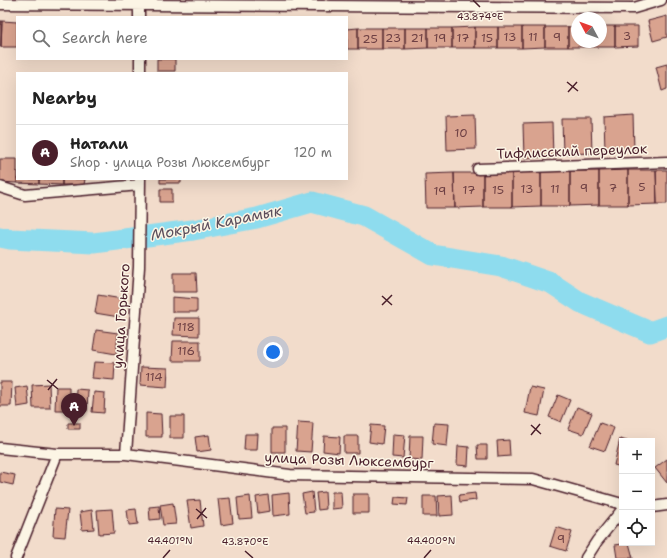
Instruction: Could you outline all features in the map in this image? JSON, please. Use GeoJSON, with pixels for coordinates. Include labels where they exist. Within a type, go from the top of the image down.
{"type":"FeatureCollection","features":[{"type":"Feature","properties":{"kind":"street"},"geometry":{"type":"LineString","coordinates":[[0,4],[139,3],[634,8],[661,0]]}},
{"type":"Feature","properties":{"kind":"street"},"geometry":{"type":"LineString","coordinates":[[139,3],[140,16]]}},
{"type":"Feature","properties":{"kind":"street"},"geometry":{"type":"LineString","coordinates":[[140,60],[140,72]]}},
{"type":"Feature","properties":{"kind":"street","name":"Тифлисский переулок"},"geometry":{"type":"LineString","coordinates":[[478,169],[667,162]]}},
{"type":"Feature","properties":{"kind":"street"},"geometry":{"type":"LineString","coordinates":[[0,187],[25,195],[140,182]]}},
{"type":"Feature","properties":{"kind":"street","name":"улица Горького"},"geometry":{"type":"LineString","coordinates":[[126,454],[139,267],[140,182]]}},
{"type":"Feature","properties":{"kind":"street","name":"улица Розы Люксембург"},"geometry":{"type":"LineString","coordinates":[[0,448],[56,454],[126,454],[290,475],[533,479],[619,503]]}},
{"type":"Feature","properties":{"kind":"street"},"geometry":{"type":"LineString","coordinates":[[16,558],[56,454]]}},
{"type":"Feature","properties":{"kind":"street"},"geometry":{"type":"LineString","coordinates":[[655,507],[667,505]]}},
{"type":"Feature","properties":{"kind":"street"},"geometry":{"type":"LineString","coordinates":[[586,558],[597,541],[619,514]]}},
{"type":"Feature","properties":{"kind":"building"},"geometry":{"type":"Polygon","coordinates":[[[667,16],[667,37],[653,41],[648,21],[667,16]]]}},
{"type":"Feature","properties":{"kind":"building"},"geometry":{"type":"Polygon","coordinates":[[[0,21],[2,21],[1,47],[0,47],[0,21]]]}},
{"type":"Feature","properties":{"kind":"building"},"geometry":{"type":"Polygon","coordinates":[[[2,21],[16,22],[16,47],[1,47],[2,21]]]}},
{"type":"Feature","properties":{"kind":"building"},"geometry":{"type":"Polygon","coordinates":[[[607,26],[615,26],[615,47],[607,47],[607,26]]]}},
{"type":"Feature","properties":{"kind":"building"},"geometry":{"type":"Polygon","coordinates":[[[615,26],[638,26],[638,46],[615,47],[615,26]]]}},
{"type":"Feature","properties":{"kind":"building"},"geometry":{"type":"Polygon","coordinates":[[[475,27],[498,27],[498,48],[475,48],[475,27]]]}},
{"type":"Feature","properties":{"kind":"building"},"geometry":{"type":"Polygon","coordinates":[[[475,27],[475,48],[452,48],[452,28],[475,27]]]}},
{"type":"Feature","properties":{"kind":"building"},"geometry":{"type":"Polygon","coordinates":[[[498,27],[522,27],[522,48],[498,48],[498,27]]]}},
{"type":"Feature","properties":{"kind":"building"},"geometry":{"type":"Polygon","coordinates":[[[522,27],[545,27],[545,47],[522,48],[522,27]]]}},
{"type":"Feature","properties":{"kind":"building"},"geometry":{"type":"Polygon","coordinates":[[[545,27],[568,27],[568,47],[545,47],[545,27]]]}},
{"type":"Feature","properties":{"kind":"building"},"geometry":{"type":"Polygon","coordinates":[[[568,27],[571,27],[571,47],[568,47],[568,27]]]}},
{"type":"Feature","properties":{"kind":"building"},"geometry":{"type":"Polygon","coordinates":[[[358,28],[382,28],[382,49],[358,49],[358,28]]]}},
{"type":"Feature","properties":{"kind":"building"},"geometry":{"type":"Polygon","coordinates":[[[358,28],[358,49],[348,49],[348,29],[358,28]]]}},
{"type":"Feature","properties":{"kind":"building"},"geometry":{"type":"Polygon","coordinates":[[[382,28],[405,28],[405,49],[382,49],[382,28]]]}},
{"type":"Feature","properties":{"kind":"building"},"geometry":{"type":"Polygon","coordinates":[[[405,28],[428,28],[428,48],[405,49],[405,28]]]}},
{"type":"Feature","properties":{"kind":"building"},"geometry":{"type":"Polygon","coordinates":[[[428,28],[452,28],[452,48],[428,48],[428,28]]]}},
{"type":"Feature","properties":{"kind":"building"},"geometry":{"type":"Polygon","coordinates":[[[157,60],[175,60],[175,71],[157,71],[157,60]]]}},
{"type":"Feature","properties":{"kind":"building"},"geometry":{"type":"Polygon","coordinates":[[[667,64],[667,89],[662,91],[656,67],[667,64]]]}},
{"type":"Feature","properties":{"kind":"building"},"geometry":{"type":"Polygon","coordinates":[[[475,115],[476,149],[447,150],[446,116],[475,115]]]}},
{"type":"Feature","properties":{"kind":"building"},"geometry":{"type":"Polygon","coordinates":[[[633,115],[634,150],[605,151],[604,117],[633,115]]]}},
{"type":"Feature","properties":{"kind":"building"},"geometry":{"type":"Polygon","coordinates":[[[562,119],[591,119],[592,153],[563,154],[562,119]]]}},
{"type":"Feature","properties":{"kind":"building"},"geometry":{"type":"Polygon","coordinates":[[[552,123],[553,157],[524,158],[523,124],[552,123]]]}},
{"type":"Feature","properties":{"kind":"building"},"geometry":{"type":"Polygon","coordinates":[[[0,159],[16,159],[17,183],[0,182],[0,159]]]}},
{"type":"Feature","properties":{"kind":"building"},"geometry":{"type":"Polygon","coordinates":[[[628,170],[656,170],[657,204],[628,205],[628,170]]]}},
{"type":"Feature","properties":{"kind":"building"},"geometry":{"type":"Polygon","coordinates":[[[628,170],[628,205],[599,205],[599,171],[628,170]]]}},
{"type":"Feature","properties":{"kind":"building"},"geometry":{"type":"Polygon","coordinates":[[[656,170],[667,170],[667,204],[657,204],[656,170]]]}},
{"type":"Feature","properties":{"kind":"building"},"geometry":{"type":"Polygon","coordinates":[[[570,171],[570,206],[541,206],[541,172],[570,171]]]}},
{"type":"Feature","properties":{"kind":"building"},"geometry":{"type":"Polygon","coordinates":[[[570,171],[599,171],[599,205],[570,206],[570,171]]]}},
{"type":"Feature","properties":{"kind":"building"},"geometry":{"type":"Polygon","coordinates":[[[512,172],[541,172],[541,206],[512,207],[512,172]]]}},
{"type":"Feature","properties":{"kind":"building"},"geometry":{"type":"Polygon","coordinates":[[[512,172],[512,207],[483,207],[483,173],[512,172]]]}},
{"type":"Feature","properties":{"kind":"building"},"geometry":{"type":"Polygon","coordinates":[[[454,173],[483,173],[483,207],[455,208],[454,173]]]}},
{"type":"Feature","properties":{"kind":"building"},"geometry":{"type":"Polygon","coordinates":[[[454,173],[455,208],[426,208],[425,174],[454,173]]]}},
{"type":"Feature","properties":{"kind":"building"},"geometry":{"type":"Polygon","coordinates":[[[17,180],[39,180],[39,184],[17,183],[17,180]]]}},
{"type":"Feature","properties":{"kind":"building"},"geometry":{"type":"Polygon","coordinates":[[[39,180],[62,180],[62,185],[39,184],[39,180]]]}},
{"type":"Feature","properties":{"kind":"building"},"geometry":{"type":"Polygon","coordinates":[[[62,180],[85,180],[84,185],[62,185],[62,180]]]}},
{"type":"Feature","properties":{"kind":"building"},"geometry":{"type":"Polygon","coordinates":[[[160,180],[181,180],[181,183],[160,183],[160,180]]]}},
{"type":"Feature","properties":{"kind":"building"},"geometry":{"type":"Polygon","coordinates":[[[160,189],[172,189],[172,202],[160,202],[160,189]]]}},
{"type":"Feature","properties":{"kind":"building"},"geometry":{"type":"Polygon","coordinates":[[[173,273],[196,273],[197,292],[173,292],[173,273]]]}},
{"type":"Feature","properties":{"kind":"building"},"geometry":{"type":"Polygon","coordinates":[[[98,295],[122,299],[119,317],[95,313],[98,295]]]}},
{"type":"Feature","properties":{"kind":"building"},"geometry":{"type":"Polygon","coordinates":[[[172,297],[197,299],[197,312],[172,312],[172,297]]]}},
{"type":"Feature","properties":{"kind":"building"},"geometry":{"type":"Polygon","coordinates":[[[174,318],[199,318],[199,336],[173,335],[174,318]]]}},
{"type":"Feature","properties":{"kind":"building"},"geometry":{"type":"Polygon","coordinates":[[[96,330],[118,333],[116,354],[93,350],[96,330]]]}},
{"type":"Feature","properties":{"kind":"building"},"geometry":{"type":"Polygon","coordinates":[[[173,341],[200,341],[200,361],[172,361],[173,341]]]}},
{"type":"Feature","properties":{"kind":"building"},"geometry":{"type":"Polygon","coordinates":[[[94,362],[115,363],[114,380],[92,378],[94,362]]]}},
{"type":"Feature","properties":{"kind":"building"},"geometry":{"type":"Polygon","coordinates":[[[141,367],[168,368],[167,387],[140,385],[141,367]]]}},
{"type":"Feature","properties":{"kind":"building"},"geometry":{"type":"Polygon","coordinates":[[[0,382],[12,382],[11,406],[0,406],[0,382]]]}},
{"type":"Feature","properties":{"kind":"building"},"geometry":{"type":"Polygon","coordinates":[[[49,384],[50,408],[33,408],[32,385],[49,384]]]}},
{"type":"Feature","properties":{"kind":"building"},"geometry":{"type":"Polygon","coordinates":[[[27,386],[29,405],[17,407],[15,388],[27,386]]]}},
{"type":"Feature","properties":{"kind":"building"},"geometry":{"type":"Polygon","coordinates":[[[56,387],[69,387],[69,410],[55,410],[56,387]]]}},
{"type":"Feature","properties":{"kind":"building"},"geometry":{"type":"Polygon","coordinates":[[[530,387],[544,390],[539,416],[525,413],[530,387]]]}},
{"type":"Feature","properties":{"kind":"building"},"geometry":{"type":"Polygon","coordinates":[[[76,389],[88,390],[87,411],[75,411],[76,389]]]}},
{"type":"Feature","properties":{"kind":"building"},"geometry":{"type":"Polygon","coordinates":[[[94,392],[105,393],[104,413],[92,412],[94,392]]]}},
{"type":"Feature","properties":{"kind":"building"},"geometry":{"type":"Polygon","coordinates":[[[558,395],[570,400],[561,422],[549,417],[558,395]]]}},
{"type":"Feature","properties":{"kind":"building"},"geometry":{"type":"Polygon","coordinates":[[[577,407],[592,413],[583,434],[568,429],[577,407]]]}},
{"type":"Feature","properties":{"kind":"building"},"geometry":{"type":"Polygon","coordinates":[[[146,413],[161,414],[162,437],[146,437],[146,413]]]}},
{"type":"Feature","properties":{"kind":"building"},"geometry":{"type":"Polygon","coordinates":[[[170,416],[184,416],[184,438],[170,438],[170,416]]]}},
{"type":"Feature","properties":{"kind":"building"},"geometry":{"type":"Polygon","coordinates":[[[298,422],[313,423],[311,452],[296,451],[298,422]]]}},
{"type":"Feature","properties":{"kind":"building"},"geometry":{"type":"Polygon","coordinates":[[[68,423],[80,423],[80,429],[68,429],[68,423]]]}},
{"type":"Feature","properties":{"kind":"building"},"geometry":{"type":"Polygon","coordinates":[[[434,423],[449,424],[447,446],[432,444],[434,423]]]}},
{"type":"Feature","properties":{"kind":"building"},"geometry":{"type":"Polygon","coordinates":[[[600,423],[614,428],[605,451],[590,446],[600,423]]]}},
{"type":"Feature","properties":{"kind":"building"},"geometry":{"type":"Polygon","coordinates":[[[371,425],[384,426],[382,444],[369,442],[371,425]]]}},
{"type":"Feature","properties":{"kind":"building"},"geometry":{"type":"Polygon","coordinates":[[[272,428],[285,428],[285,452],[272,452],[272,428]]]}},
{"type":"Feature","properties":{"kind":"building"},"geometry":{"type":"Polygon","coordinates":[[[245,434],[258,434],[257,450],[244,450],[245,434]]]}},
{"type":"Feature","properties":{"kind":"building"},"geometry":{"type":"Polygon","coordinates":[[[393,434],[405,435],[403,458],[392,457],[393,434]]]}},
{"type":"Feature","properties":{"kind":"building"},"geometry":{"type":"Polygon","coordinates":[[[209,435],[211,450],[197,452],[195,437],[209,435]]]}},
{"type":"Feature","properties":{"kind":"building"},"geometry":{"type":"Polygon","coordinates":[[[324,436],[340,437],[339,453],[323,451],[324,436]]]}},
{"type":"Feature","properties":{"kind":"building"},"geometry":{"type":"Polygon","coordinates":[[[344,436],[358,436],[358,453],[344,453],[344,436]]]}},
{"type":"Feature","properties":{"kind":"building"},"geometry":{"type":"Polygon","coordinates":[[[410,436],[423,436],[422,460],[409,459],[410,436]]]}},
{"type":"Feature","properties":{"kind":"building"},"geometry":{"type":"Polygon","coordinates":[[[509,440],[510,456],[498,457],[497,441],[509,440]]]}},
{"type":"Feature","properties":{"kind":"building"},"geometry":{"type":"Polygon","coordinates":[[[619,443],[619,466],[614,465],[619,443]]]}},
{"type":"Feature","properties":{"kind":"building"},"geometry":{"type":"Polygon","coordinates":[[[477,445],[487,445],[487,459],[478,459],[477,445]]]}},
{"type":"Feature","properties":{"kind":"building"},"geometry":{"type":"Polygon","coordinates":[[[458,446],[469,447],[468,466],[457,465],[458,446]]]}},
{"type":"Feature","properties":{"kind":"building"},"geometry":{"type":"Polygon","coordinates":[[[667,459],[667,483],[655,468],[667,459]]]}},
{"type":"Feature","properties":{"kind":"building"},"geometry":{"type":"Polygon","coordinates":[[[0,472],[15,475],[13,485],[0,482],[0,472]]]}},
{"type":"Feature","properties":{"kind":"building"},"geometry":{"type":"Polygon","coordinates":[[[312,492],[314,512],[305,513],[302,494],[312,492]]]}},
{"type":"Feature","properties":{"kind":"building"},"geometry":{"type":"Polygon","coordinates":[[[325,492],[326,509],[318,510],[316,493],[325,492]]]}},
{"type":"Feature","properties":{"kind":"building"},"geometry":{"type":"Polygon","coordinates":[[[332,492],[341,492],[342,508],[332,509],[332,492]]]}},
{"type":"Feature","properties":{"kind":"building"},"geometry":{"type":"Polygon","coordinates":[[[289,493],[290,514],[273,516],[272,495],[289,493]]]}},
{"type":"Feature","properties":{"kind":"building"},"geometry":{"type":"Polygon","coordinates":[[[475,493],[476,500],[460,502],[459,495],[475,493]]]}},
{"type":"Feature","properties":{"kind":"building"},"geometry":{"type":"Polygon","coordinates":[[[353,494],[369,494],[369,513],[353,513],[353,494]]]}},
{"type":"Feature","properties":{"kind":"building"},"geometry":{"type":"Polygon","coordinates":[[[268,495],[270,511],[258,513],[256,497],[268,495]]]}},
{"type":"Feature","properties":{"kind":"building"},"geometry":{"type":"Polygon","coordinates":[[[452,495],[453,515],[439,516],[438,496],[452,495]]]}},
{"type":"Feature","properties":{"kind":"building"},"geometry":{"type":"Polygon","coordinates":[[[250,496],[252,518],[239,519],[237,498],[250,496]]]}},
{"type":"Feature","properties":{"kind":"building"},"geometry":{"type":"Polygon","coordinates":[[[423,496],[436,496],[437,516],[423,516],[423,496]]]}},
{"type":"Feature","properties":{"kind":"building"},"geometry":{"type":"Polygon","coordinates":[[[395,497],[408,498],[407,505],[394,504],[395,497]]]}},
{"type":"Feature","properties":{"kind":"building"},"geometry":{"type":"Polygon","coordinates":[[[230,498],[233,523],[221,525],[218,499],[230,498]]]}},
{"type":"Feature","properties":{"kind":"building"},"geometry":{"type":"Polygon","coordinates":[[[200,500],[203,526],[191,528],[187,501],[200,500]]]}},
{"type":"Feature","properties":{"kind":"building"},"geometry":{"type":"Polygon","coordinates":[[[173,503],[176,524],[163,525],[160,505],[173,503]]]}},
{"type":"Feature","properties":{"kind":"building"},"geometry":{"type":"Polygon","coordinates":[[[159,506],[160,519],[150,520],[149,507],[159,506]]]}},
{"type":"Feature","properties":{"kind":"building"},"geometry":{"type":"Polygon","coordinates":[[[55,509],[68,510],[65,537],[53,536],[55,509]]]}},
{"type":"Feature","properties":{"kind":"building"},"geometry":{"type":"Polygon","coordinates":[[[112,509],[114,533],[99,534],[97,510],[112,509]]]}},
{"type":"Feature","properties":{"kind":"building"},"geometry":{"type":"Polygon","coordinates":[[[136,509],[138,524],[129,525],[127,510],[136,509]]]}},
{"type":"Feature","properties":{"kind":"building"},"geometry":{"type":"Polygon","coordinates":[[[92,510],[94,529],[82,530],[80,512],[92,510]]]}},
{"type":"Feature","properties":{"kind":"building"},"geometry":{"type":"Polygon","coordinates":[[[556,527],[572,532],[566,551],[550,546],[556,527]]]}},
{"type":"Feature","properties":{"kind":"building"},"geometry":{"type":"Polygon","coordinates":[[[615,545],[630,546],[633,558],[617,558],[615,545]]]}},
{"type":"Feature","properties":{"kind":"waterway","name":"Мокрый Карамык"},"geometry":{"type":"LineString","coordinates":[[0,237],[10,239],[94,243],[193,230],[257,218],[312,202],[364,216],[433,255],[501,266],[551,283],[580,302],[650,332],[667,326]]}},
{"type":"Feature","properties":{"kind":"place","name":"Натали"},"geometry":{"type":"Point","coordinates":[74,426]}}]}
